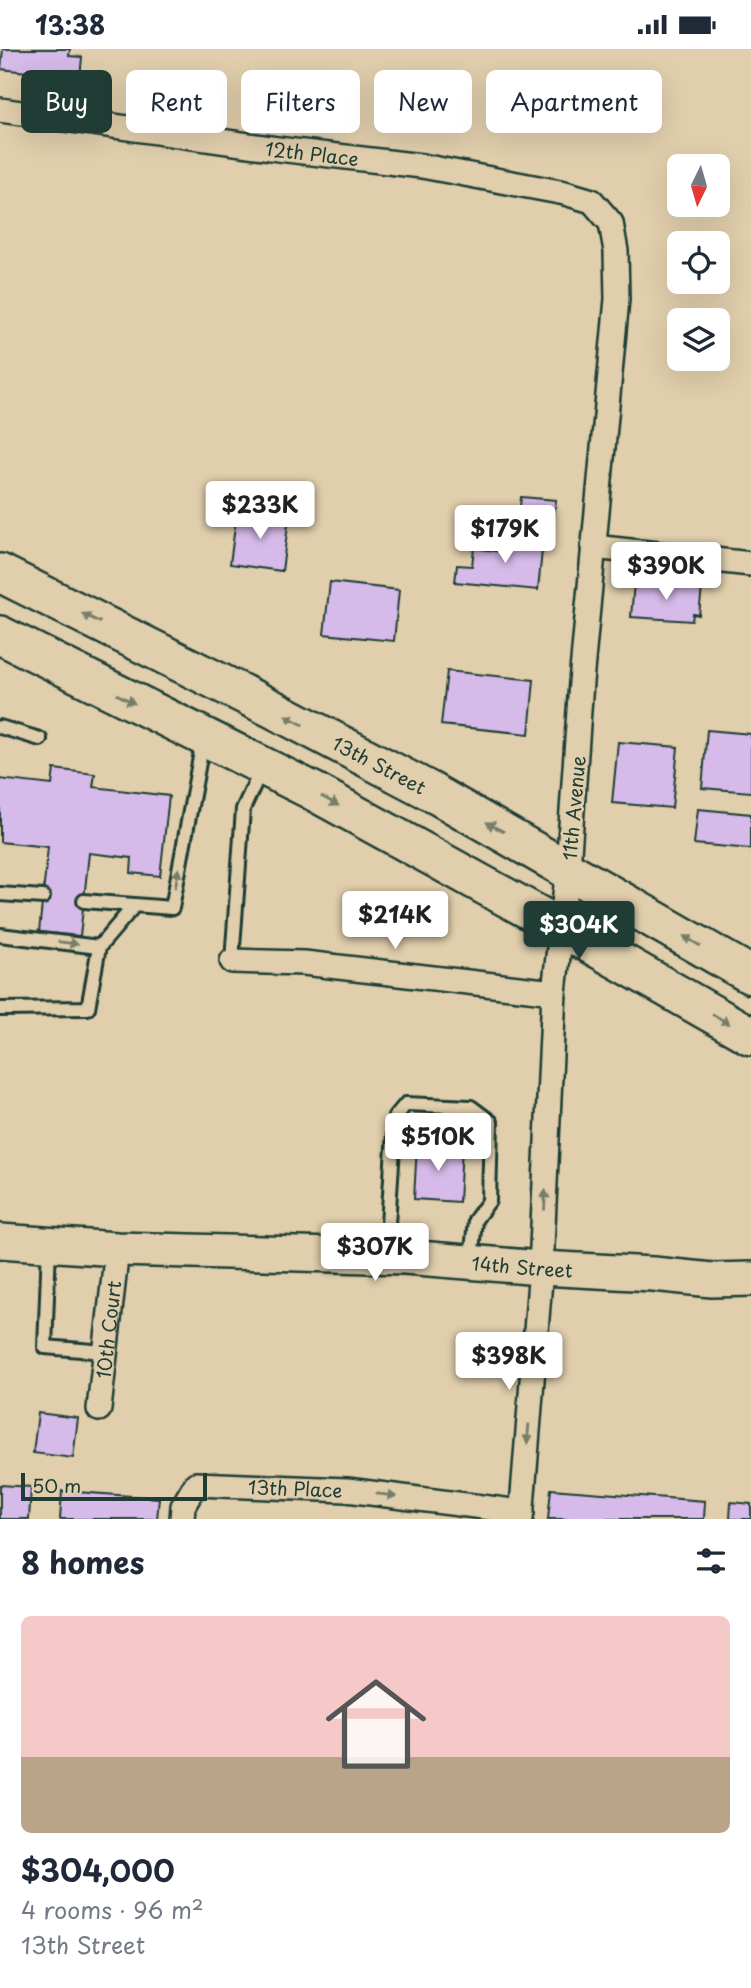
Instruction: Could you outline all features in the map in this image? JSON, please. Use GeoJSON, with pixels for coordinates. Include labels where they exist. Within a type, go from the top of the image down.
{"type":"FeatureCollection","features":[{"type":"Feature","properties":{"kind":"main road","name":"13th Street"},"geometry":{"type":"LineString","coordinates":[[0,573],[274,709],[428,790],[568,867],[751,975]]}},
{"type":"Feature","properties":{"kind":"main road"},"geometry":{"type":"LineString","coordinates":[[0,635],[311,790],[751,1037]]}},
{"type":"Feature","properties":{"kind":"street","name":"12th Place"},"geometry":{"type":"LineString","coordinates":[[0,110],[422,166],[574,195],[592,201],[611,223]]}},
{"type":"Feature","properties":{"kind":"street","name":"11th Avenue"},"geometry":{"type":"LineString","coordinates":[[521,1515],[541,1268],[559,927],[568,867],[593,547],[617,299],[616,251],[611,223]]}},
{"type":"Feature","properties":{"kind":"street"},"geometry":{"type":"LineString","coordinates":[[593,547],[751,564]]}},
{"type":"Feature","properties":{"kind":"street"},"geometry":{"type":"LineString","coordinates":[[232,961],[304,963],[554,992]]}},
{"type":"Feature","properties":{"kind":"street","name":"14th Street"},"geometry":{"type":"LineString","coordinates":[[0,1241],[117,1249],[386,1256],[712,1280],[751,1279]]}},
{"type":"Feature","properties":{"kind":"street","name":"10th Court"},"geometry":{"type":"LineString","coordinates":[[99,1409],[117,1249]]}},
{"type":"Feature","properties":{"kind":"street","name":"13th Place"},"geometry":{"type":"LineString","coordinates":[[182,1519],[183,1506],[196,1484],[347,1490],[521,1515]]}},
{"type":"Feature","properties":{"kind":"lane"},"geometry":{"type":"LineString","coordinates":[[0,727],[40,739]]}},
{"type":"Feature","properties":{"kind":"lane"},"geometry":{"type":"LineString","coordinates":[[84,901],[172,908],[203,737]]}},
{"type":"Feature","properties":{"kind":"lane"},"geometry":{"type":"LineString","coordinates":[[232,961],[243,809],[263,767]]}},
{"type":"Feature","properties":{"kind":"lane"},"geometry":{"type":"LineString","coordinates":[[0,894],[43,897]]}},
{"type":"Feature","properties":{"kind":"lane"},"geometry":{"type":"LineString","coordinates":[[0,1009],[88,1008],[99,947],[134,906]]}},
{"type":"Feature","properties":{"kind":"lane"},"geometry":{"type":"LineString","coordinates":[[0,935],[99,947]]}},
{"type":"Feature","properties":{"kind":"lane"},"geometry":{"type":"LineString","coordinates":[[386,1256],[395,1117],[406,1104],[471,1107],[491,1122],[489,1201],[475,1220],[471,1262]]}},
{"type":"Feature","properties":{"kind":"lane"},"geometry":{"type":"LineString","coordinates":[[50,1244],[45,1347],[105,1352]]}},
{"type":"Feature","properties":{"kind":"building"},"geometry":{"type":"Polygon","coordinates":[[[3,49],[70,49],[69,56],[82,57],[81,70],[1,69],[3,49]]]}},
{"type":"Feature","properties":{"kind":"building"},"geometry":{"type":"Polygon","coordinates":[[[521,497],[556,500],[552,537],[517,533],[521,497]]]}},
{"type":"Feature","properties":{"kind":"building"},"geometry":{"type":"Polygon","coordinates":[[[237,511],[289,517],[282,571],[230,564],[237,511]]]}},
{"type":"Feature","properties":{"kind":"building"},"geometry":{"type":"Polygon","coordinates":[[[497,537],[543,541],[538,590],[455,582],[457,565],[472,566],[474,548],[496,551],[497,537]]]}},
{"type":"Feature","properties":{"kind":"building"},"geometry":{"type":"Polygon","coordinates":[[[330,582],[399,590],[394,641],[324,634],[330,582]]]}},
{"type":"Feature","properties":{"kind":"building"},"geometry":{"type":"Polygon","coordinates":[[[634,582],[702,587],[699,615],[693,614],[692,621],[631,617],[634,582]]]}},
{"type":"Feature","properties":{"kind":"building"},"geometry":{"type":"Polygon","coordinates":[[[447,671],[534,680],[529,734],[441,725],[447,671]]]}},
{"type":"Feature","properties":{"kind":"building"},"geometry":{"type":"Polygon","coordinates":[[[707,730],[751,734],[751,792],[702,788],[707,730]]]}},
{"type":"Feature","properties":{"kind":"building"},"geometry":{"type":"Polygon","coordinates":[[[618,742],[678,747],[672,808],[612,803],[618,742]]]}},
{"type":"Feature","properties":{"kind":"building"},"geometry":{"type":"Polygon","coordinates":[[[54,769],[95,774],[93,787],[169,796],[160,876],[131,873],[132,858],[89,853],[80,936],[39,932],[48,847],[0,842],[0,779],[52,785],[54,769]]]}},
{"type":"Feature","properties":{"kind":"building"},"geometry":{"type":"Polygon","coordinates":[[[698,809],[751,814],[751,849],[694,844],[698,809]]]}},
{"type":"Feature","properties":{"kind":"building"},"geometry":{"type":"Polygon","coordinates":[[[417,1144],[462,1147],[459,1202],[414,1199],[417,1144]]]}},
{"type":"Feature","properties":{"kind":"building"},"geometry":{"type":"Polygon","coordinates":[[[38,1413],[78,1418],[73,1458],[33,1453],[38,1413]]]}},
{"type":"Feature","properties":{"kind":"building"},"geometry":{"type":"Polygon","coordinates":[[[0,1485],[31,1487],[29,1519],[0,1519],[0,1485]]]}},
{"type":"Feature","properties":{"kind":"building"},"geometry":{"type":"Polygon","coordinates":[[[551,1489],[705,1501],[704,1519],[548,1519],[551,1489]]]}},
{"type":"Feature","properties":{"kind":"building"},"geometry":{"type":"Polygon","coordinates":[[[62,1491],[159,1498],[157,1519],[60,1519],[62,1491]]]}},
{"type":"Feature","properties":{"kind":"building"},"geometry":{"type":"Polygon","coordinates":[[[731,1502],[751,1504],[751,1519],[730,1519],[731,1502]]]}}]}
